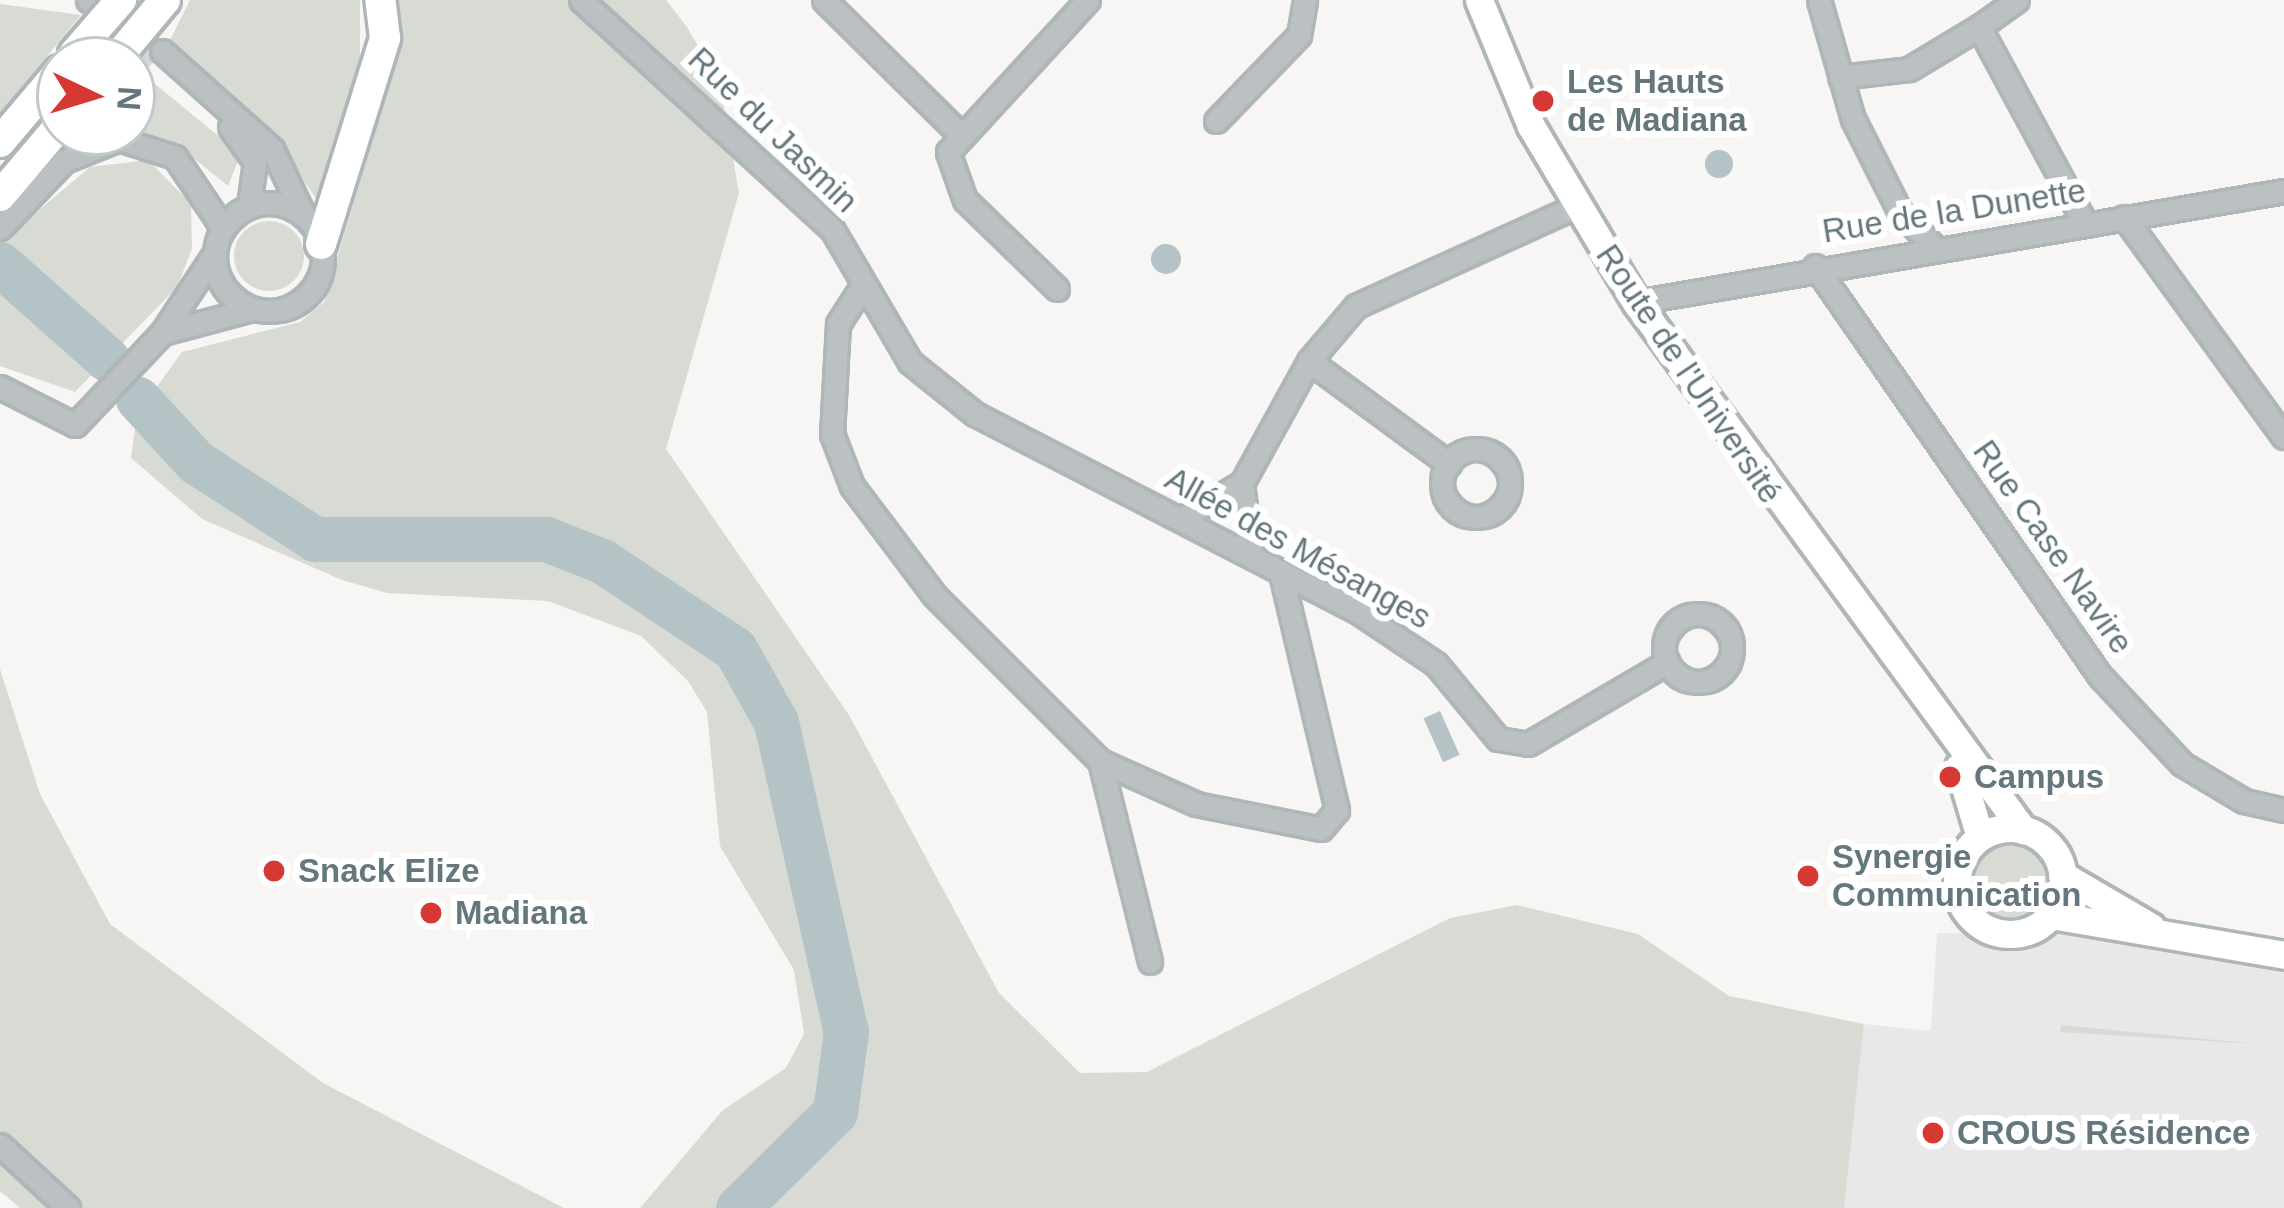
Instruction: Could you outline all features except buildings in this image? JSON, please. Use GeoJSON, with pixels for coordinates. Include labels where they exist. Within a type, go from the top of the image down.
{"type":"FeatureCollection","features":[{"type":"Feature","properties":{"kind":"main road"},"geometry":{"type":"LineString","coordinates":[[135,36],[165,0]]}},
{"type":"Feature","properties":{"kind":"main road"},"geometry":{"type":"LineString","coordinates":[[321,244],[385,38],[380,0]]}},
{"type":"Feature","properties":{"kind":"main road","name":"Route de l'Université"},"geometry":{"type":"LineString","coordinates":[[1479,0],[1576,206],[1636,302],[1938,725],[2023,830],[2045,842],[2062,875],[2164,935]]}},
{"type":"Feature","properties":{"kind":"main road"},"geometry":{"type":"LineString","coordinates":[[82,36],[100,1]]}},
{"type":"Feature","properties":{"kind":"main road"},"geometry":{"type":"LineString","coordinates":[[0,142],[36,100]]}},
{"type":"Feature","properties":{"kind":"main road"},"geometry":{"type":"LineString","coordinates":[[1,216],[40,156]]}},
{"type":"Feature","properties":{"kind":"main road","name":"Route de l'Université"},"geometry":{"type":"LineString","coordinates":[[1938,725],[1981,837],[1958,875],[1970,916],[2015,934],[2050,915],[2284,955]]}},
{"type":"Feature","properties":{"kind":"main road"},"geometry":{"type":"LineString","coordinates":[[1981,837],[2023,830]]}},
{"type":"Feature","properties":{"kind":"main road"},"geometry":{"type":"LineString","coordinates":[[2050,915],[2062,875]]}},
{"type":"Feature","properties":{"kind":"street","name":"Rue du Jasmin"},"geometry":{"type":"LineString","coordinates":[[581,0],[817,213],[910,362],[975,414],[1125,489]]}},
{"type":"Feature","properties":{"kind":"street"},"geometry":{"type":"LineString","coordinates":[[824,0],[957,131]]}},
{"type":"Feature","properties":{"kind":"street"},"geometry":{"type":"LineString","coordinates":[[1057,289],[964,200],[949,169],[957,131],[1088,0]]}},
{"type":"Feature","properties":{"kind":"street"},"geometry":{"type":"LineString","coordinates":[[1216,121],[1300,35],[1305,0]]}},
{"type":"Feature","properties":{"kind":"street"},"geometry":{"type":"LineString","coordinates":[[1819,0],[1840,76],[1900,212],[1934,247]]}},
{"type":"Feature","properties":{"kind":"street"},"geometry":{"type":"LineString","coordinates":[[1840,76],[1909,69],[2017,0]]}},
{"type":"Feature","properties":{"kind":"street"},"geometry":{"type":"LineString","coordinates":[[1979,27],[2085,224]]}},
{"type":"Feature","properties":{"kind":"street"},"geometry":{"type":"LineString","coordinates":[[0,387],[69,426],[108,393],[162,333],[215,253],[224,228],[249,206],[251,150],[158,56],[272,149],[321,244],[306,297],[162,333]]}},
{"type":"Feature","properties":{"kind":"street"},"geometry":{"type":"LineString","coordinates":[[1,216],[64,161],[119,139],[175,157],[224,228]]}},
{"type":"Feature","properties":{"kind":"street","name":"Rue de la Dunette"},"geometry":{"type":"LineString","coordinates":[[1636,302],[1815,266],[2284,191]]}},
{"type":"Feature","properties":{"kind":"street"},"geometry":{"type":"LineString","coordinates":[[249,206],[304,216]]}},
{"type":"Feature","properties":{"kind":"street"},"geometry":{"type":"LineString","coordinates":[[1183,518],[1242,484],[1309,361],[1357,306],[1576,206]]}},
{"type":"Feature","properties":{"kind":"street"},"geometry":{"type":"LineString","coordinates":[[2124,218],[2284,437]]}},
{"type":"Feature","properties":{"kind":"street"},"geometry":{"type":"LineString","coordinates":[[215,253],[224,287],[252,309]]}},
{"type":"Feature","properties":{"kind":"street","name":"Rue Case Navire"},"geometry":{"type":"LineString","coordinates":[[1815,266],[2100,676],[2182,764],[2243,801],[2284,810]]}},
{"type":"Feature","properties":{"kind":"street"},"geometry":{"type":"LineString","coordinates":[[861,288],[838,324],[830,369],[838,459],[934,595],[1100,761],[1286,830],[1321,829],[1337,810],[1280,573]]}},
{"type":"Feature","properties":{"kind":"street"},"geometry":{"type":"LineString","coordinates":[[1309,361],[1449,464]]}},
{"type":"Feature","properties":{"kind":"street"},"geometry":{"type":"LineString","coordinates":[[1242,484],[1251,554]]}},
{"type":"Feature","properties":{"kind":"street","name":"Allée des Mésanges"},"geometry":{"type":"LineString","coordinates":[[1125,489],[1251,554],[1436,664],[1514,748],[1668,662]]}},
{"type":"Feature","properties":{"kind":"street"},"geometry":{"type":"LineString","coordinates":[[1100,761],[1150,962]]}},
{"type":"Feature","properties":{"kind":"street"},"geometry":{"type":"LineString","coordinates":[[0,1145],[68,1208]]}},
{"type":"Feature","properties":{"kind":"shaded area"},"geometry":{"type":"Polygon","coordinates":[[[190,0],[360,0],[360,82],[321,206],[278,142],[168,44],[190,0]]]}},
{"type":"Feature","properties":{"kind":"shaded area"},"geometry":{"type":"Polygon","coordinates":[[[398,0],[666,0],[687,27],[720,84],[739,193],[666,449],[849,715],[999,993],[1080,1073],[1147,1072],[1450,918],[1517,905],[1638,934],[1729,996],[1864,1024],[1844,1208],[640,1208],[723,1110],[786,1068],[804,1034],[794,970],[720,846],[707,712],[688,681],[641,636],[548,601],[387,593],[342,580],[202,519],[131,458],[137,414],[182,352],[300,322],[324,302],[393,72],[398,0]]]}},
{"type":"Feature","properties":{"kind":"shaded area"},"geometry":{"type":"Polygon","coordinates":[[[0,4],[81,15],[64,36],[36,36],[36,69],[0,113],[0,4]]]}},
{"type":"Feature","properties":{"kind":"shaded area"},"geometry":{"type":"Polygon","coordinates":[[[156,85],[228,144],[238,161],[228,186],[175,143],[156,137],[156,85]]]}},
{"type":"Feature","properties":{"kind":"shaded area"},"geometry":{"type":"Polygon","coordinates":[[[1719,150],[1729,154],[1733,164],[1729,174],[1719,178],[1709,174],[1705,164],[1709,154],[1719,150]]]}},
{"type":"Feature","properties":{"kind":"shaded area"},"geometry":{"type":"Polygon","coordinates":[[[148,160],[191,204],[192,249],[177,287],[75,392],[0,366],[0,243],[90,167],[148,160]]]}},
{"type":"Feature","properties":{"kind":"shaded area"},"geometry":{"type":"Polygon","coordinates":[[[269,221],[294,231],[304,256],[294,281],[269,291],[244,281],[234,256],[244,231],[269,221]]]}},
{"type":"Feature","properties":{"kind":"shaded area"},"geometry":{"type":"Polygon","coordinates":[[[1166,244],[1177,248],[1181,259],[1177,270],[1166,274],[1155,270],[1151,259],[1155,248],[1166,244]]]}},
{"type":"Feature","properties":{"kind":"shaded area"},"geometry":{"type":"Polygon","coordinates":[[[0,669],[40,794],[110,924],[323,1083],[564,1208],[20,1208],[0,1191],[0,669]]]}},
{"type":"Feature","properties":{"kind":"shaded area"},"geometry":{"type":"Polygon","coordinates":[[[1440,711],[1460,755],[1443,762],[1424,718],[1440,711]]]}},
{"type":"Feature","properties":{"kind":"shaded area"},"geometry":{"type":"Polygon","coordinates":[[[2010,838],[2026,841],[2040,851],[2050,865],[2050,897],[2040,911],[2026,921],[2010,924],[1994,921],[1980,911],[1970,897],[1967,881],[1970,865],[1980,851],[1994,841],[2010,838]]]}},
{"type":"Feature","properties":{"kind":"shaded area"},"geometry":{"type":"Polygon","coordinates":[[[2051,915],[2284,955],[2284,1208],[1844,1208],[1864,1024],[1931,1031],[1937,933],[2015,934],[2051,915]]]}},
{"type":"Feature","properties":{"kind":"shaded area"},"geometry":{"type":"Polygon","coordinates":[[[2061,1025],[2257,1044],[2060,1032],[2061,1025]]]}},
{"type":"Feature","properties":{"kind":"waterway"},"geometry":{"type":"LineString","coordinates":[[0,264],[107,359]]}},
{"type":"Feature","properties":{"kind":"waterway"},"geometry":{"type":"LineString","coordinates":[[138,399],[196,462],[315,539],[546,539],[602,561],[735,649],[776,722],[846,1032],[835,1112],[738,1208]]}},
{"type":"Feature","properties":{"kind":"tunnel"},"geometry":{"type":"LineString","coordinates":[[122,31],[127,36]]}},
{"type":"Feature","properties":{"kind":"place","name":"Les Hauts de Madiana"},"geometry":{"type":"Point","coordinates":[1543,101]}},
{"type":"Feature","properties":{"kind":"place","name":"Campus"},"geometry":{"type":"Point","coordinates":[1950,777]}},
{"type":"Feature","properties":{"kind":"place","name":"Snack Elize"},"geometry":{"type":"Point","coordinates":[274,871]}},
{"type":"Feature","properties":{"kind":"place","name":"Synergie Communication"},"geometry":{"type":"Point","coordinates":[1808,876]}},
{"type":"Feature","properties":{"kind":"place","name":"Madiana"},"geometry":{"type":"Point","coordinates":[431,913]}},
{"type":"Feature","properties":{"kind":"place","name":"CROUS Résidence"},"geometry":{"type":"Point","coordinates":[1933,1133]}}]}
